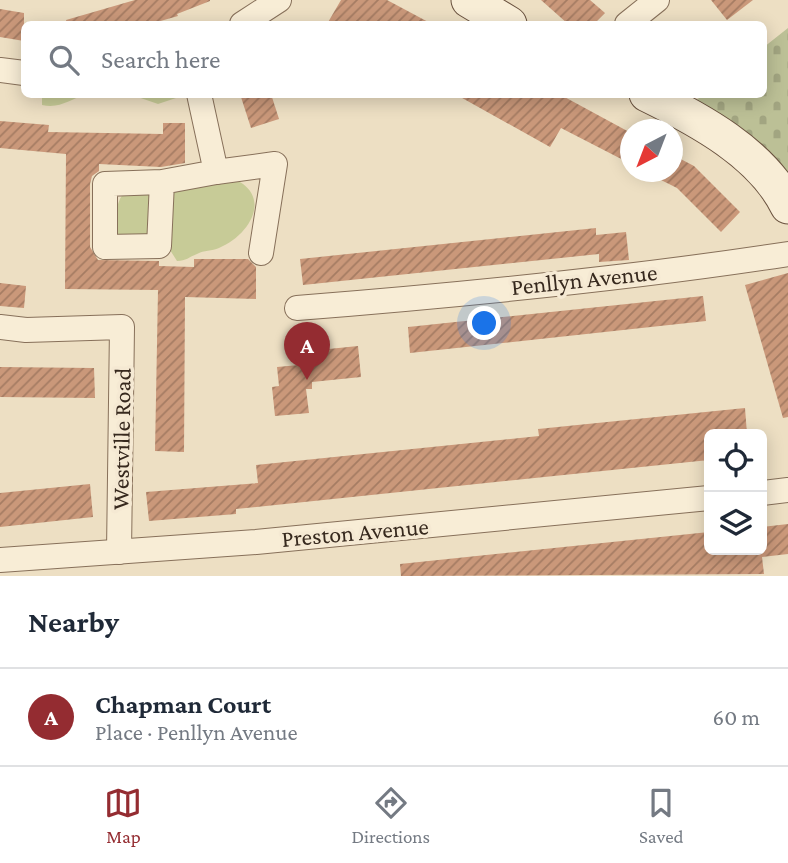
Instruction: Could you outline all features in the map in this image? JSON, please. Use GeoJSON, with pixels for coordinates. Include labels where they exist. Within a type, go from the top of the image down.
{"type":"FeatureCollection","features":[{"type":"Feature","properties":{"kind":"main road"},"geometry":{"type":"LineString","coordinates":[[469,0],[504,21]]}},
{"type":"Feature","properties":{"kind":"main road"},"geometry":{"type":"LineString","coordinates":[[655,98],[682,111],[731,143],[759,168],[788,206]]}},
{"type":"Feature","properties":{"kind":"street"},"geometry":{"type":"LineString","coordinates":[[247,21],[279,0]]}},
{"type":"Feature","properties":{"kind":"street"},"geometry":{"type":"LineString","coordinates":[[632,21],[657,0]]}},
{"type":"Feature","properties":{"kind":"street"},"geometry":{"type":"LineString","coordinates":[[0,70],[21,73]]}},
{"type":"Feature","properties":{"kind":"street"},"geometry":{"type":"LineString","coordinates":[[200,98],[216,172]]}},
{"type":"Feature","properties":{"kind":"street"},"geometry":{"type":"LineString","coordinates":[[162,183],[275,164],[261,253]]}},
{"type":"Feature","properties":{"kind":"street","name":"Penllyn Avenue"},"geometry":{"type":"LineString","coordinates":[[297,308],[536,286],[705,267],[788,254]]}},
{"type":"Feature","properties":{"kind":"street","name":"Westville Road"},"geometry":{"type":"LineString","coordinates":[[0,327],[26,330],[122,327],[119,552]]}},
{"type":"Feature","properties":{"kind":"street"},"geometry":{"type":"LineString","coordinates":[[767,492],[788,490]]}},
{"type":"Feature","properties":{"kind":"street","name":"Preston Avenue"},"geometry":{"type":"LineString","coordinates":[[0,560],[119,552],[704,498]]}},
{"type":"Feature","properties":{"kind":"green space"},"geometry":{"type":"Polygon","coordinates":[[[788,28],[788,206],[682,111],[699,98],[767,98],[767,45],[788,28]]]}},
{"type":"Feature","properties":{"kind":"green space"},"geometry":{"type":"Polygon","coordinates":[[[42,98],[78,98],[60,105],[42,105],[42,98]]]}},
{"type":"Feature","properties":{"kind":"green space"},"geometry":{"type":"Polygon","coordinates":[[[141,98],[176,98],[158,104],[141,98]]]}},
{"type":"Feature","properties":{"kind":"green space"},"geometry":{"type":"Polygon","coordinates":[[[229,177],[243,184],[251,193],[253,214],[248,224],[231,242],[177,261],[170,250],[172,193],[229,177]]]}},
{"type":"Feature","properties":{"kind":"green space"},"geometry":{"type":"Polygon","coordinates":[[[149,191],[154,237],[118,235],[117,208],[123,194],[149,191]]]}},
{"type":"Feature","properties":{"kind":"building"},"geometry":{"type":"Polygon","coordinates":[[[135,0],[210,0],[177,14],[178,16],[160,21],[66,20],[135,0]]]}},
{"type":"Feature","properties":{"kind":"building"},"geometry":{"type":"Polygon","coordinates":[[[341,0],[387,0],[426,21],[329,21],[341,0]]]}},
{"type":"Feature","properties":{"kind":"building"},"geometry":{"type":"Polygon","coordinates":[[[541,0],[590,0],[605,13],[597,21],[565,21],[541,0]]]}},
{"type":"Feature","properties":{"kind":"building"},"geometry":{"type":"Polygon","coordinates":[[[711,0],[753,0],[727,20],[711,0]]]}},
{"type":"Feature","properties":{"kind":"building"},"geometry":{"type":"Polygon","coordinates":[[[0,9],[24,13],[24,21],[21,21],[21,40],[0,37],[0,9]]]}},
{"type":"Feature","properties":{"kind":"building"},"geometry":{"type":"Polygon","coordinates":[[[241,98],[272,98],[279,119],[251,128],[241,98]]]}},
{"type":"Feature","properties":{"kind":"building"},"geometry":{"type":"Polygon","coordinates":[[[462,98],[566,98],[620,127],[620,158],[561,128],[550,147],[462,98]]]}},
{"type":"Feature","properties":{"kind":"building"},"geometry":{"type":"Polygon","coordinates":[[[0,121],[49,125],[48,132],[163,134],[163,123],[185,123],[185,163],[161,167],[99,164],[99,171],[92,176],[90,184],[90,247],[98,260],[159,261],[159,266],[194,267],[194,259],[248,259],[256,267],[256,299],[185,297],[184,452],[155,451],[158,290],[65,289],[66,154],[0,148],[0,121]]]}},
{"type":"Feature","properties":{"kind":"building"},"geometry":{"type":"Polygon","coordinates":[[[683,160],[694,166],[740,212],[721,232],[677,188],[665,182],[683,182],[683,160]]]}},
{"type":"Feature","properties":{"kind":"building"},"geometry":{"type":"Polygon","coordinates":[[[596,228],[596,235],[626,232],[629,260],[599,262],[599,254],[303,285],[300,259],[596,228]]]}},
{"type":"Feature","properties":{"kind":"building"},"geometry":{"type":"Polygon","coordinates":[[[788,273],[788,417],[783,418],[745,285],[788,273]]]}},
{"type":"Feature","properties":{"kind":"building"},"geometry":{"type":"Polygon","coordinates":[[[0,283],[26,286],[24,308],[0,306],[0,283]]]}},
{"type":"Feature","properties":{"kind":"building"},"geometry":{"type":"Polygon","coordinates":[[[703,296],[706,321],[410,353],[408,327],[703,296]]]}},
{"type":"Feature","properties":{"kind":"building"},"geometry":{"type":"Polygon","coordinates":[[[358,346],[361,377],[312,382],[312,389],[306,389],[309,413],[275,416],[272,387],[279,386],[277,367],[310,364],[309,351],[358,346]]]}},
{"type":"Feature","properties":{"kind":"building"},"geometry":{"type":"Polygon","coordinates":[[[0,367],[94,368],[95,398],[0,397],[0,367]]]}},
{"type":"Feature","properties":{"kind":"building"},"geometry":{"type":"Polygon","coordinates":[[[745,408],[747,429],[704,429],[704,461],[236,509],[236,514],[149,521],[146,492],[258,483],[256,465],[539,436],[538,429],[745,408]]]}},
{"type":"Feature","properties":{"kind":"building"},"geometry":{"type":"Polygon","coordinates":[[[90,484],[93,517],[0,527],[0,493],[90,484]]]}},
{"type":"Feature","properties":{"kind":"building"},"geometry":{"type":"Polygon","coordinates":[[[788,524],[788,554],[762,557],[764,574],[401,576],[400,564],[704,533],[704,555],[767,555],[767,526],[788,524]]]}},
{"type":"Feature","properties":{"kind":"place","name":"Chapman Court"},"geometry":{"type":"Point","coordinates":[307,380]}}]}
